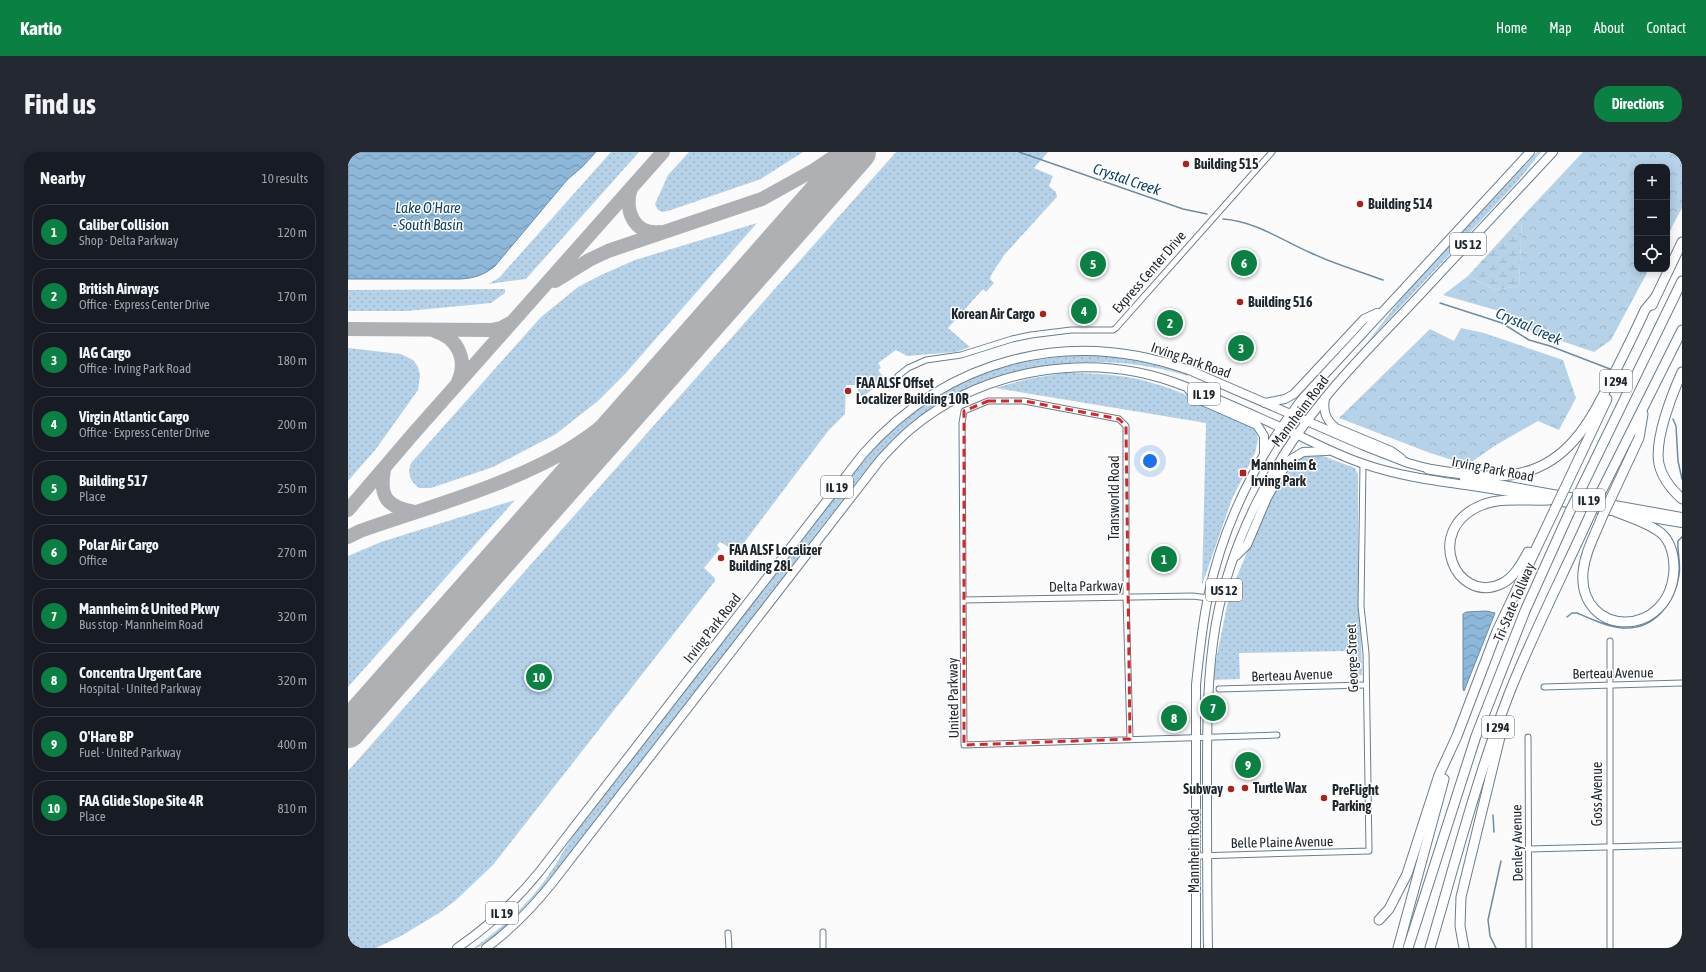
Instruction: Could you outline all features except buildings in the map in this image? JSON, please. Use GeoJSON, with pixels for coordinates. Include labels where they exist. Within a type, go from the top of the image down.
{"type":"FeatureCollection","features":[{"type":"Feature","properties":{"kind":"highway","name":"I 294"},"geometry":{"type":"LineString","coordinates":[[1398,948],[1457,736],[1497,631],[1552,506],[1563,490],[1577,462],[1682,242]]}},
{"type":"Feature","properties":{"kind":"highway","name":"Tri-State Tollway"},"geometry":{"type":"LineString","coordinates":[[1408,948],[1476,736],[1525,611],[1579,493],[1682,282]]}},
{"type":"Feature","properties":{"kind":"highway"},"geometry":{"type":"LineString","coordinates":[[1428,469],[1481,475],[1510,475],[1534,470],[1564,452],[1585,428],[1606,390],[1646,310],[1654,299]]}},
{"type":"Feature","properties":{"kind":"highway","name":"I 294"},"geometry":{"type":"LineString","coordinates":[[1430,948],[1482,769],[1510,694],[1545,610],[1599,496],[1682,330]]}},
{"type":"Feature","properties":{"kind":"highway"},"geometry":{"type":"LineString","coordinates":[[1682,372],[1672,395],[1660,437],[1659,452],[1660,465],[1663,474],[1672,489],[1682,499]]}},
{"type":"Feature","properties":{"kind":"highway"},"geometry":{"type":"LineString","coordinates":[[1614,512],[1656,529],[1665,538],[1671,548],[1674,570],[1669,591],[1659,608],[1645,618],[1625,622],[1610,619],[1595,609],[1591,604],[1586,593],[1583,580],[1584,563],[1602,518],[1639,438],[1645,403]]}},
{"type":"Feature","properties":{"kind":"highway"},"geometry":{"type":"LineString","coordinates":[[1489,502],[1552,506],[1524,559],[1514,574],[1501,584],[1492,586],[1475,586],[1466,580],[1456,570],[1452,562],[1450,540],[1452,532],[1465,515],[1489,502]]}},
{"type":"Feature","properties":{"kind":"highway"},"geometry":{"type":"LineString","coordinates":[[1464,948],[1460,926],[1461,897],[1510,694]]}},
{"type":"Feature","properties":{"kind":"highway"},"geometry":{"type":"LineString","coordinates":[[1379,920],[1389,909],[1407,874],[1439,775],[1457,736]]}},
{"type":"Feature","properties":{"kind":"main road","name":"Mannheim Road"},"geometry":{"type":"LineString","coordinates":[[1196,948],[1196,685],[1200,642],[1208,598],[1218,555],[1229,526],[1242,496],[1264,453],[1290,414],[1320,378],[1530,152]]}},
{"type":"Feature","properties":{"kind":"main road","name":"Mannheim Road"},"geometry":{"type":"LineString","coordinates":[[1208,948],[1207,690],[1212,645],[1224,589],[1233,559],[1249,518],[1264,487],[1297,435],[1325,397],[1359,358],[1553,152]]}},
{"type":"Feature","properties":{"kind":"main road"},"geometry":{"type":"LineString","coordinates":[[1266,403],[1285,399],[1294,394],[1364,320],[1383,310]]}},
{"type":"Feature","properties":{"kind":"main road","name":"Irving Park Road"},"geometry":{"type":"LineString","coordinates":[[457,948],[493,921],[520,895],[863,454],[888,427],[929,395],[966,376],[993,365],[1014,359],[1060,351],[1099,351],[1123,353],[1168,362],[1224,384],[1362,445],[1408,463],[1464,478],[1682,517]]}},
{"type":"Feature","properties":{"kind":"main road","name":"Irving Park Road"},"geometry":{"type":"LineString","coordinates":[[486,948],[511,929],[538,900],[866,476],[880,460],[911,429],[932,414],[973,392],[1012,377],[1037,372],[1079,367],[1104,367],[1147,374],[1184,386],[1331,451],[1363,464],[1386,471],[1552,506],[1614,512],[1682,523]]}},
{"type":"Feature","properties":{"kind":"main road"},"geometry":{"type":"LineString","coordinates":[[1184,386],[1198,399],[1257,425],[1264,436],[1264,453]]}},
{"type":"Feature","properties":{"kind":"main road"},"geometry":{"type":"LineString","coordinates":[[1325,397],[1324,412],[1331,424],[1336,428],[1391,450],[1408,463]]}},
{"type":"Feature","properties":{"kind":"main road"},"geometry":{"type":"LineString","coordinates":[[1233,559],[1247,545],[1267,498],[1288,461],[1303,452],[1331,451]]}},
{"type":"Feature","properties":{"kind":"street","name":"Express Center Drive"},"geometry":{"type":"LineString","coordinates":[[898,376],[908,368],[926,360],[961,355],[995,343],[1018,337],[1071,330],[1113,330],[1121,323],[1272,152]]}},
{"type":"Feature","properties":{"kind":"street","name":"Transworld Road"},"geometry":{"type":"LineString","coordinates":[[964,411],[988,401],[1024,401],[1119,419],[1126,426],[1126,597],[1130,739]]}},
{"type":"Feature","properties":{"kind":"street","name":"United Parkway"},"geometry":{"type":"LineString","coordinates":[[964,411],[962,423],[964,745],[1278,735]]}},
{"type":"Feature","properties":{"kind":"street","name":"George Street"},"geometry":{"type":"LineString","coordinates":[[1363,464],[1361,606],[1366,641],[1369,851]]}},
{"type":"Feature","properties":{"kind":"street","name":"Delta Parkway"},"geometry":{"type":"LineString","coordinates":[[964,600],[1193,596],[1208,598]]}},
{"type":"Feature","properties":{"kind":"street","name":"Goss Avenue"},"geometry":{"type":"LineString","coordinates":[[1610,641],[1610,948]]}},
{"type":"Feature","properties":{"kind":"street","name":"Berteau Avenue"},"geometry":{"type":"LineString","coordinates":[[1544,687],[1682,684]]}},
{"type":"Feature","properties":{"kind":"street","name":"Berteau Avenue"},"geometry":{"type":"LineString","coordinates":[[1220,689],[1366,685]]}},
{"type":"Feature","properties":{"kind":"street","name":"Denley Avenue"},"geometry":{"type":"LineString","coordinates":[[1528,737],[1529,948]]}},
{"type":"Feature","properties":{"kind":"street"},"geometry":{"type":"LineString","coordinates":[[1529,849],[1682,845]]}},
{"type":"Feature","properties":{"kind":"street","name":"Belle Plaine Avenue"},"geometry":{"type":"LineString","coordinates":[[1196,856],[1369,851]]}},
{"type":"Feature","properties":{"kind":"street"},"geometry":{"type":"LineString","coordinates":[[823,932],[823,948]]}},
{"type":"Feature","properties":{"kind":"street"},"geometry":{"type":"LineString","coordinates":[[728,933],[728,948]]}},
{"type":"Feature","properties":{"kind":"highlighted area"},"geometry":{"type":"Polygon","coordinates":[[[988,401],[1024,401],[1119,419],[1126,426],[1130,739],[964,745],[964,411],[988,401]]]}},
{"type":"Feature","properties":{"kind":"green space"},"geometry":{"type":"Polygon","coordinates":[[[611,152],[639,152],[526,279],[488,284],[499,278],[611,152]]]}},
{"type":"Feature","properties":{"kind":"green space"},"geometry":{"type":"Polygon","coordinates":[[[689,152],[803,152],[761,179],[671,210],[663,212],[658,210],[655,204],[668,175],[689,152]]]}},
{"type":"Feature","properties":{"kind":"green space"},"geometry":{"type":"Polygon","coordinates":[[[896,152],[1048,152],[1034,168],[1053,176],[1049,186],[1056,192],[1057,197],[1004,255],[991,276],[990,279],[994,283],[986,292],[983,289],[948,328],[970,347],[956,352],[907,356],[896,350],[878,363],[881,368],[878,370],[885,379],[863,397],[858,394],[858,385],[846,385],[845,414],[828,431],[737,552],[720,542],[717,545],[720,549],[704,568],[715,578],[715,581],[493,865],[455,901],[439,913],[401,936],[376,948],[348,948],[348,771],[896,152]]]}},
{"type":"Feature","properties":{"kind":"green space"},"geometry":{"type":"Polygon","coordinates":[[[1537,152],[1541,152],[1517,182],[1366,344],[1404,295],[1537,152]]]}},
{"type":"Feature","properties":{"kind":"green space"},"geometry":{"type":"Polygon","coordinates":[[[1583,152],[1682,152],[1682,208],[1670,230],[1670,164],[1634,164],[1634,272],[1647,272],[1611,340],[1594,352],[1529,330],[1506,313],[1443,295],[1468,276],[1496,290],[1519,286],[1522,217],[1583,152]]]}},
{"type":"Feature","properties":{"kind":"green space"},"geometry":{"type":"Polygon","coordinates":[[[1522,217],[1519,286],[1496,290],[1468,276],[1522,217]]]}},
{"type":"Feature","properties":{"kind":"green space"},"geometry":{"type":"Polygon","coordinates":[[[757,223],[625,374],[598,401],[556,434],[493,467],[431,488],[419,488],[413,483],[409,474],[411,463],[541,317],[578,287],[635,260],[757,223]]]}},
{"type":"Feature","properties":{"kind":"green space"},"geometry":{"type":"Polygon","coordinates":[[[505,289],[505,293],[491,303],[407,311],[348,311],[348,290],[505,289]]]}},
{"type":"Feature","properties":{"kind":"green space"},"geometry":{"type":"Polygon","coordinates":[[[1461,328],[1484,333],[1563,360],[1576,398],[1559,430],[1538,421],[1496,445],[1470,463],[1459,462],[1430,453],[1339,418],[1430,329],[1454,341],[1461,328]]]}},
{"type":"Feature","properties":{"kind":"green space"},"geometry":{"type":"Polygon","coordinates":[[[348,348],[401,354],[413,360],[418,367],[420,375],[418,390],[376,449],[348,481],[348,348]]]}},
{"type":"Feature","properties":{"kind":"green space"},"geometry":{"type":"Polygon","coordinates":[[[1089,355],[1114,357],[1151,364],[1176,370],[1188,374],[1188,376],[1152,367],[1114,363],[1077,363],[1040,367],[1004,375],[969,388],[937,405],[906,427],[861,476],[538,894],[498,934],[481,946],[474,948],[508,920],[539,888],[578,829],[834,496],[871,451],[891,431],[913,412],[936,396],[972,378],[991,371],[1029,361],[1089,355]]]}},
{"type":"Feature","properties":{"kind":"green space"},"geometry":{"type":"Polygon","coordinates":[[[1064,373],[1096,374],[1139,379],[1187,395],[1249,422],[1256,431],[1258,440],[1255,453],[1232,499],[1202,585],[1206,423],[995,388],[1028,379],[1064,373]]]}},
{"type":"Feature","properties":{"kind":"green space"},"geometry":{"type":"Polygon","coordinates":[[[1308,455],[1320,455],[1355,468],[1358,475],[1358,603],[1362,675],[1350,676],[1349,651],[1239,653],[1240,679],[1212,680],[1229,596],[1261,518],[1287,469],[1295,459],[1308,455]]]}},
{"type":"Feature","properties":{"kind":"green space"},"geometry":{"type":"Polygon","coordinates":[[[515,500],[348,687],[348,556],[381,542],[515,500]]]}},
{"type":"Feature","properties":{"kind":"water","name":"Lake O'Hare - South Basin"},"geometry":{"type":"Polygon","coordinates":[[[348,152],[596,152],[567,180],[495,266],[487,272],[475,277],[461,279],[348,279],[348,152]]]}},
{"type":"Feature","properties":{"kind":"water"},"geometry":{"type":"Polygon","coordinates":[[[1486,611],[1495,613],[1464,691],[1463,614],[1466,612],[1486,611]]]}},
{"type":"Feature","properties":{"kind":"waterway","name":"Crystal Creek"},"geometry":{"type":"LineString","coordinates":[[1019,152],[1183,209],[1207,214]]}},
{"type":"Feature","properties":{"kind":"waterway","name":"Crystal Creek"},"geometry":{"type":"LineString","coordinates":[[1223,219],[1246,223],[1257,227],[1320,257],[1383,280]]}},
{"type":"Feature","properties":{"kind":"waterway","name":"Crystal Creek"},"geometry":{"type":"LineString","coordinates":[[1440,303],[1502,323],[1529,340],[1550,346],[1610,369]]}},
{"type":"Feature","properties":{"kind":"waterway","name":"Crystal Creek"},"geometry":{"type":"LineString","coordinates":[[1673,419],[1676,426],[1678,461],[1682,479]]}},
{"type":"Feature","properties":{"kind":"waterway"},"geometry":{"type":"LineString","coordinates":[[1567,617],[1572,613],[1577,613],[1606,624],[1623,628],[1634,627],[1653,619],[1668,605],[1677,585],[1679,575],[1678,541],[1682,537]]}},
{"type":"Feature","properties":{"kind":"waterway"},"geometry":{"type":"LineString","coordinates":[[1493,815],[1494,832]]}},
{"type":"Feature","properties":{"kind":"waterway"},"geometry":{"type":"LineString","coordinates":[[1496,948],[1490,936],[1488,920],[1501,861]]}},
{"type":"Feature","properties":{"kind":"taxiway"},"geometry":{"type":"LineString","coordinates":[[348,510],[413,434],[663,152]]}},
{"type":"Feature","properties":{"kind":"taxiway"},"geometry":{"type":"LineString","coordinates":[[555,281],[589,260],[608,251],[762,199],[814,170],[841,152]]}},
{"type":"Feature","properties":{"kind":"taxiway"},"geometry":{"type":"LineString","coordinates":[[631,188],[629,204],[633,219],[637,225],[643,229],[651,232],[660,232]]}},
{"type":"Feature","properties":{"kind":"taxiway"},"geometry":{"type":"LineString","coordinates":[[348,329],[491,330],[501,328],[510,323]]}},
{"type":"Feature","properties":{"kind":"taxiway"},"geometry":{"type":"LineString","coordinates":[[435,331],[450,339],[459,351],[462,366],[458,382]]}},
{"type":"Feature","properties":{"kind":"taxiway"},"geometry":{"type":"LineString","coordinates":[[348,537],[360,531],[492,486],[542,464],[591,435],[659,378]]}},
{"type":"Feature","properties":{"kind":"taxiway"},"geometry":{"type":"LineString","coordinates":[[384,470],[383,487],[384,494],[387,499],[391,504],[397,507],[414,512]]}},
{"type":"Feature","properties":{"kind":"runway"},"geometry":{"type":"LineString","coordinates":[[348,730],[858,152]]}},
{"type":"Feature","properties":{"kind":"place","name":"Building 515"},"geometry":{"type":"Point","coordinates":[1186,164]}},
{"type":"Feature","properties":{"kind":"place","name":"Building 514"},"geometry":{"type":"Point","coordinates":[1360,204]}},
{"type":"Feature","properties":{"kind":"place","name":"Polar Air Cargo"},"geometry":{"type":"Point","coordinates":[1244,263]}},
{"type":"Feature","properties":{"kind":"place","name":"Building 517"},"geometry":{"type":"Point","coordinates":[1093,264]}},
{"type":"Feature","properties":{"kind":"place","name":"Building 516"},"geometry":{"type":"Point","coordinates":[1240,302]}},
{"type":"Feature","properties":{"kind":"place","name":"Virgin Atlantic Cargo"},"geometry":{"type":"Point","coordinates":[1084,311]}},
{"type":"Feature","properties":{"kind":"place","name":"Korean Air Cargo"},"geometry":{"type":"Point","coordinates":[1043,314]}},
{"type":"Feature","properties":{"kind":"place","name":"British Airways"},"geometry":{"type":"Point","coordinates":[1170,323]}},
{"type":"Feature","properties":{"kind":"place","name":"IAG Cargo"},"geometry":{"type":"Point","coordinates":[1241,348]}},
{"type":"Feature","properties":{"kind":"place","name":"FAA ALSF Offset Localizer Building 10R"},"geometry":{"type":"Point","coordinates":[848,391]}},
{"type":"Feature","properties":{"kind":"place","name":"Mannheim & Irving Park"},"geometry":{"type":"Point","coordinates":[1243,473]}},
{"type":"Feature","properties":{"kind":"place","name":"FAA ALSF Localizer Building 28L"},"geometry":{"type":"Point","coordinates":[721,558]}},
{"type":"Feature","properties":{"kind":"place","name":"Caliber Collision"},"geometry":{"type":"Point","coordinates":[1164,559]}},
{"type":"Feature","properties":{"kind":"place","name":"FAA Glide Slope Site 4R"},"geometry":{"type":"Point","coordinates":[539,677]}},
{"type":"Feature","properties":{"kind":"place","name":"Mannheim & United Pkwy"},"geometry":{"type":"Point","coordinates":[1213,708]}},
{"type":"Feature","properties":{"kind":"place","name":"Concentra Urgent Care"},"geometry":{"type":"Point","coordinates":[1174,718]}},
{"type":"Feature","properties":{"kind":"place","name":"O'Hare BP"},"geometry":{"type":"Point","coordinates":[1248,765]}},
{"type":"Feature","properties":{"kind":"place","name":"Turtle Wax"},"geometry":{"type":"Point","coordinates":[1245,788]}},
{"type":"Feature","properties":{"kind":"place","name":"Subway"},"geometry":{"type":"Point","coordinates":[1231,789]}},
{"type":"Feature","properties":{"kind":"place","name":"PreFlight Parking"},"geometry":{"type":"Point","coordinates":[1324,798]}}]}
